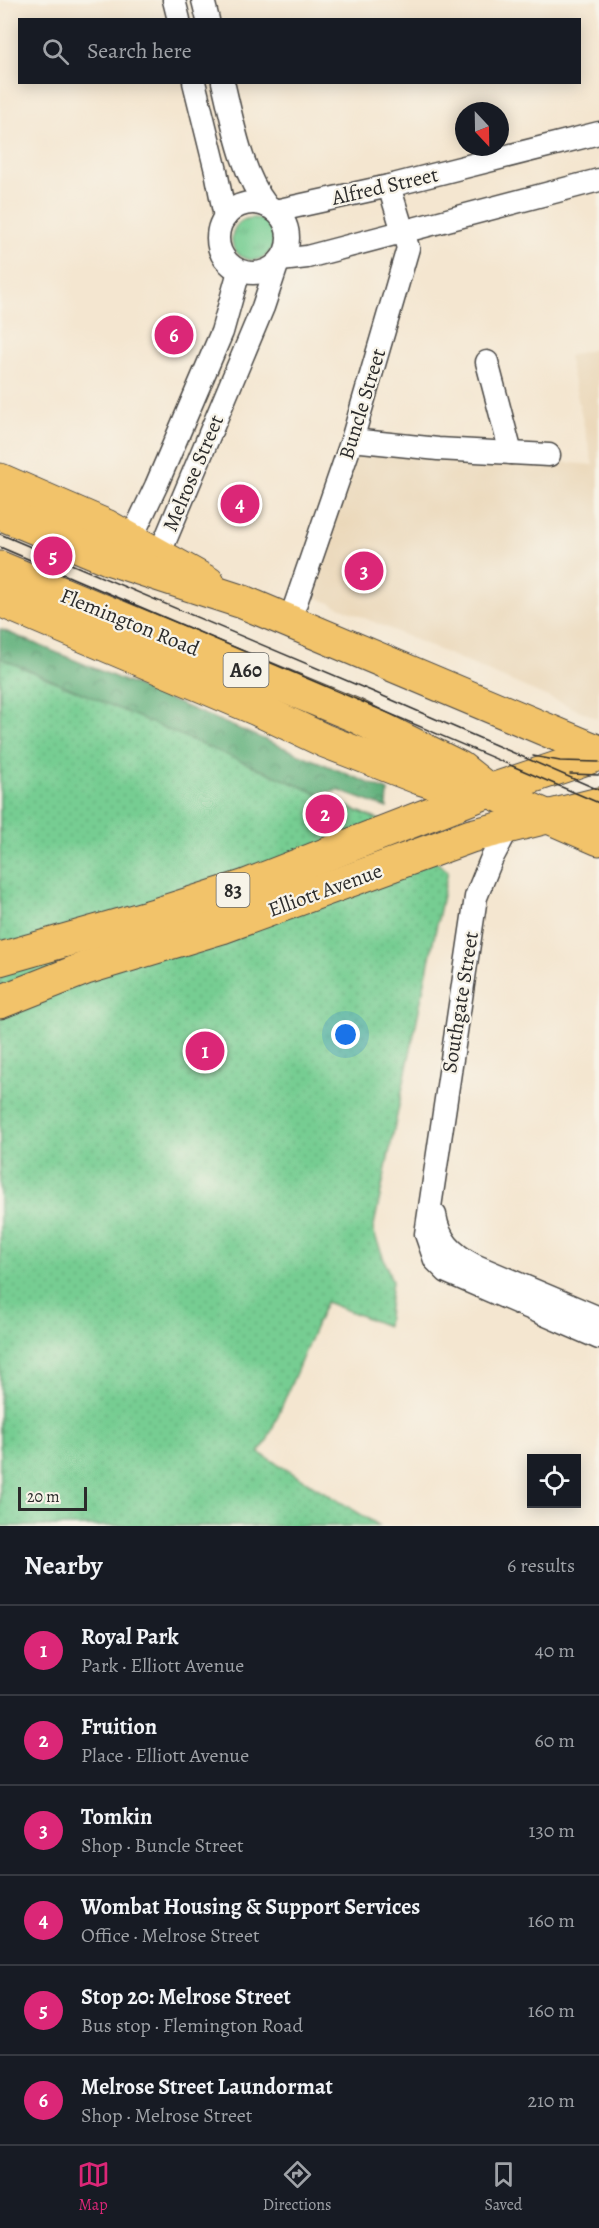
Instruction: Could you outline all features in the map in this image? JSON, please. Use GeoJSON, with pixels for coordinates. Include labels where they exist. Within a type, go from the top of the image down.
{"type":"FeatureCollection","features":[{"type":"Feature","properties":{"kind":"main road"},"geometry":{"type":"LineString","coordinates":[[0,480],[131,539],[243,602]]}},
{"type":"Feature","properties":{"kind":"main road"},"geometry":{"type":"LineString","coordinates":[[0,513],[108,558],[243,602],[290,620],[599,753]]}},
{"type":"Feature","properties":{"kind":"main road","name":"Flemington Road"},"geometry":{"type":"LineString","coordinates":[[0,568],[354,715],[460,768],[486,789],[599,839]]}},
{"type":"Feature","properties":{"kind":"main road","name":"Flemington Road"},"geometry":{"type":"LineString","coordinates":[[0,600],[246,704],[325,741],[420,778],[439,784],[486,789]]}},
{"type":"Feature","properties":{"kind":"main road","name":"83"},"geometry":{"type":"LineString","coordinates":[[486,789],[599,753]]}},
{"type":"Feature","properties":{"kind":"main road","name":"Elliott Avenue"},"geometry":{"type":"LineString","coordinates":[[0,959],[243,887],[486,789]]}},
{"type":"Feature","properties":{"kind":"main road","name":"83"},"geometry":{"type":"LineString","coordinates":[[548,816],[599,804]]}},
{"type":"Feature","properties":{"kind":"main road","name":"Elliott Avenue"},"geometry":{"type":"LineString","coordinates":[[0,1002],[86,968],[232,924],[471,836],[548,816]]}},
{"type":"Feature","properties":{"kind":"street"},"geometry":{"type":"LineString","coordinates":[[174,0],[178,18]]}},
{"type":"Feature","properties":{"kind":"street"},"geometry":{"type":"LineString","coordinates":[[203,0],[208,18]]}},
{"type":"Feature","properties":{"kind":"street"},"geometry":{"type":"LineString","coordinates":[[195,84],[225,217]]}},
{"type":"Feature","properties":{"kind":"street"},"geometry":{"type":"LineString","coordinates":[[224,84],[255,188],[271,208],[282,217],[288,234],[289,243],[279,262]]}},
{"type":"Feature","properties":{"kind":"street"},"geometry":{"type":"LineString","coordinates":[[205,125],[232,118]]}},
{"type":"Feature","properties":{"kind":"street","name":"Alfred Street"},"geometry":{"type":"LineString","coordinates":[[271,208],[389,186],[599,133]]}},
{"type":"Feature","properties":{"kind":"street"},"geometry":{"type":"LineString","coordinates":[[271,208],[249,203],[239,206],[225,217],[218,233],[220,251],[230,265],[239,271],[258,273],[279,262],[307,257],[599,180]]}},
{"type":"Feature","properties":{"kind":"street","name":"Buncle Street"},"geometry":{"type":"LineString","coordinates":[[290,620],[352,440],[408,248],[389,186]]}},
{"type":"Feature","properties":{"kind":"street","name":"Melrose Street"},"geometry":{"type":"LineString","coordinates":[[159,555],[263,307],[279,262]]}},
{"type":"Feature","properties":{"kind":"street","name":"Melrose Street"},"geometry":{"type":"LineString","coordinates":[[131,539],[224,329],[239,271]]}},
{"type":"Feature","properties":{"kind":"street"},"geometry":{"type":"LineString","coordinates":[[487,362],[511,453]]}},
{"type":"Feature","properties":{"kind":"street","name":"Melrose Street"},"geometry":{"type":"LineString","coordinates":[[202,379],[227,392]]}},
{"type":"Feature","properties":{"kind":"street"},"geometry":{"type":"LineString","coordinates":[[352,440],[438,449],[549,455]]}},
{"type":"Feature","properties":{"kind":"street","name":"Southgate Street"},"geometry":{"type":"LineString","coordinates":[[433,1235],[427,1224],[477,891],[509,826]]}},
{"type":"Feature","properties":{"kind":"street"},"geometry":{"type":"LineString","coordinates":[[433,1235],[451,1251],[474,1265],[599,1318]]}},
{"type":"Feature","properties":{"kind":"street"},"geometry":{"type":"LineString","coordinates":[[433,1235],[435,1260],[447,1272],[599,1338]]}},
{"type":"Feature","properties":{"kind":"shaded area"},"geometry":{"type":"Polygon","coordinates":[[[599,348],[599,719],[302,591],[361,445],[593,465],[568,356],[599,348]]]}},
{"type":"Feature","properties":{"kind":"green space"},"geometry":{"type":"Polygon","coordinates":[[[253,218],[261,219],[268,224],[273,231],[273,247],[268,254],[261,259],[253,260],[245,259],[238,254],[233,247],[232,239],[233,231],[238,224],[245,219],[253,218]]]}},
{"type":"Feature","properties":{"kind":"green space"},"geometry":{"type":"Polygon","coordinates":[[[0,629],[388,791],[387,808],[340,791],[289,795],[0,754],[0,629]]]}},
{"type":"Feature","properties":{"kind":"green space"},"geometry":{"type":"Polygon","coordinates":[[[0,658],[381,821],[448,871],[373,1230],[392,1281],[387,1326],[326,1302],[267,1441],[259,1453],[380,1526],[0,1526],[0,658]]]}},
{"type":"Feature","properties":{"kind":"tram line"},"geometry":{"type":"LineString","coordinates":[[0,534],[599,790]]}},
{"type":"Feature","properties":{"kind":"tram line"},"geometry":{"type":"LineString","coordinates":[[0,547],[599,803]]}},
{"type":"Feature","properties":{"kind":"tram line"},"geometry":{"type":"LineString","coordinates":[[533,756],[560,761],[599,762]]}},
{"type":"Feature","properties":{"kind":"tram line"},"geometry":{"type":"LineString","coordinates":[[570,774],[599,775]]}},
{"type":"Feature","properties":{"kind":"place","name":"Melrose Street Laundormat"},"geometry":{"type":"Point","coordinates":[174,335]}},
{"type":"Feature","properties":{"kind":"place","name":"Wombat Housing & Support Services"},"geometry":{"type":"Point","coordinates":[240,504]}},
{"type":"Feature","properties":{"kind":"place","name":"Stop 20: Melrose Street"},"geometry":{"type":"Point","coordinates":[53,556]}},
{"type":"Feature","properties":{"kind":"place","name":"Tomkin"},"geometry":{"type":"Point","coordinates":[364,571]}},
{"type":"Feature","properties":{"kind":"place","name":"Fruition"},"geometry":{"type":"Point","coordinates":[325,814]}},
{"type":"Feature","properties":{"kind":"place","name":"Royal Park"},"geometry":{"type":"Point","coordinates":[205,1051]}}]}
